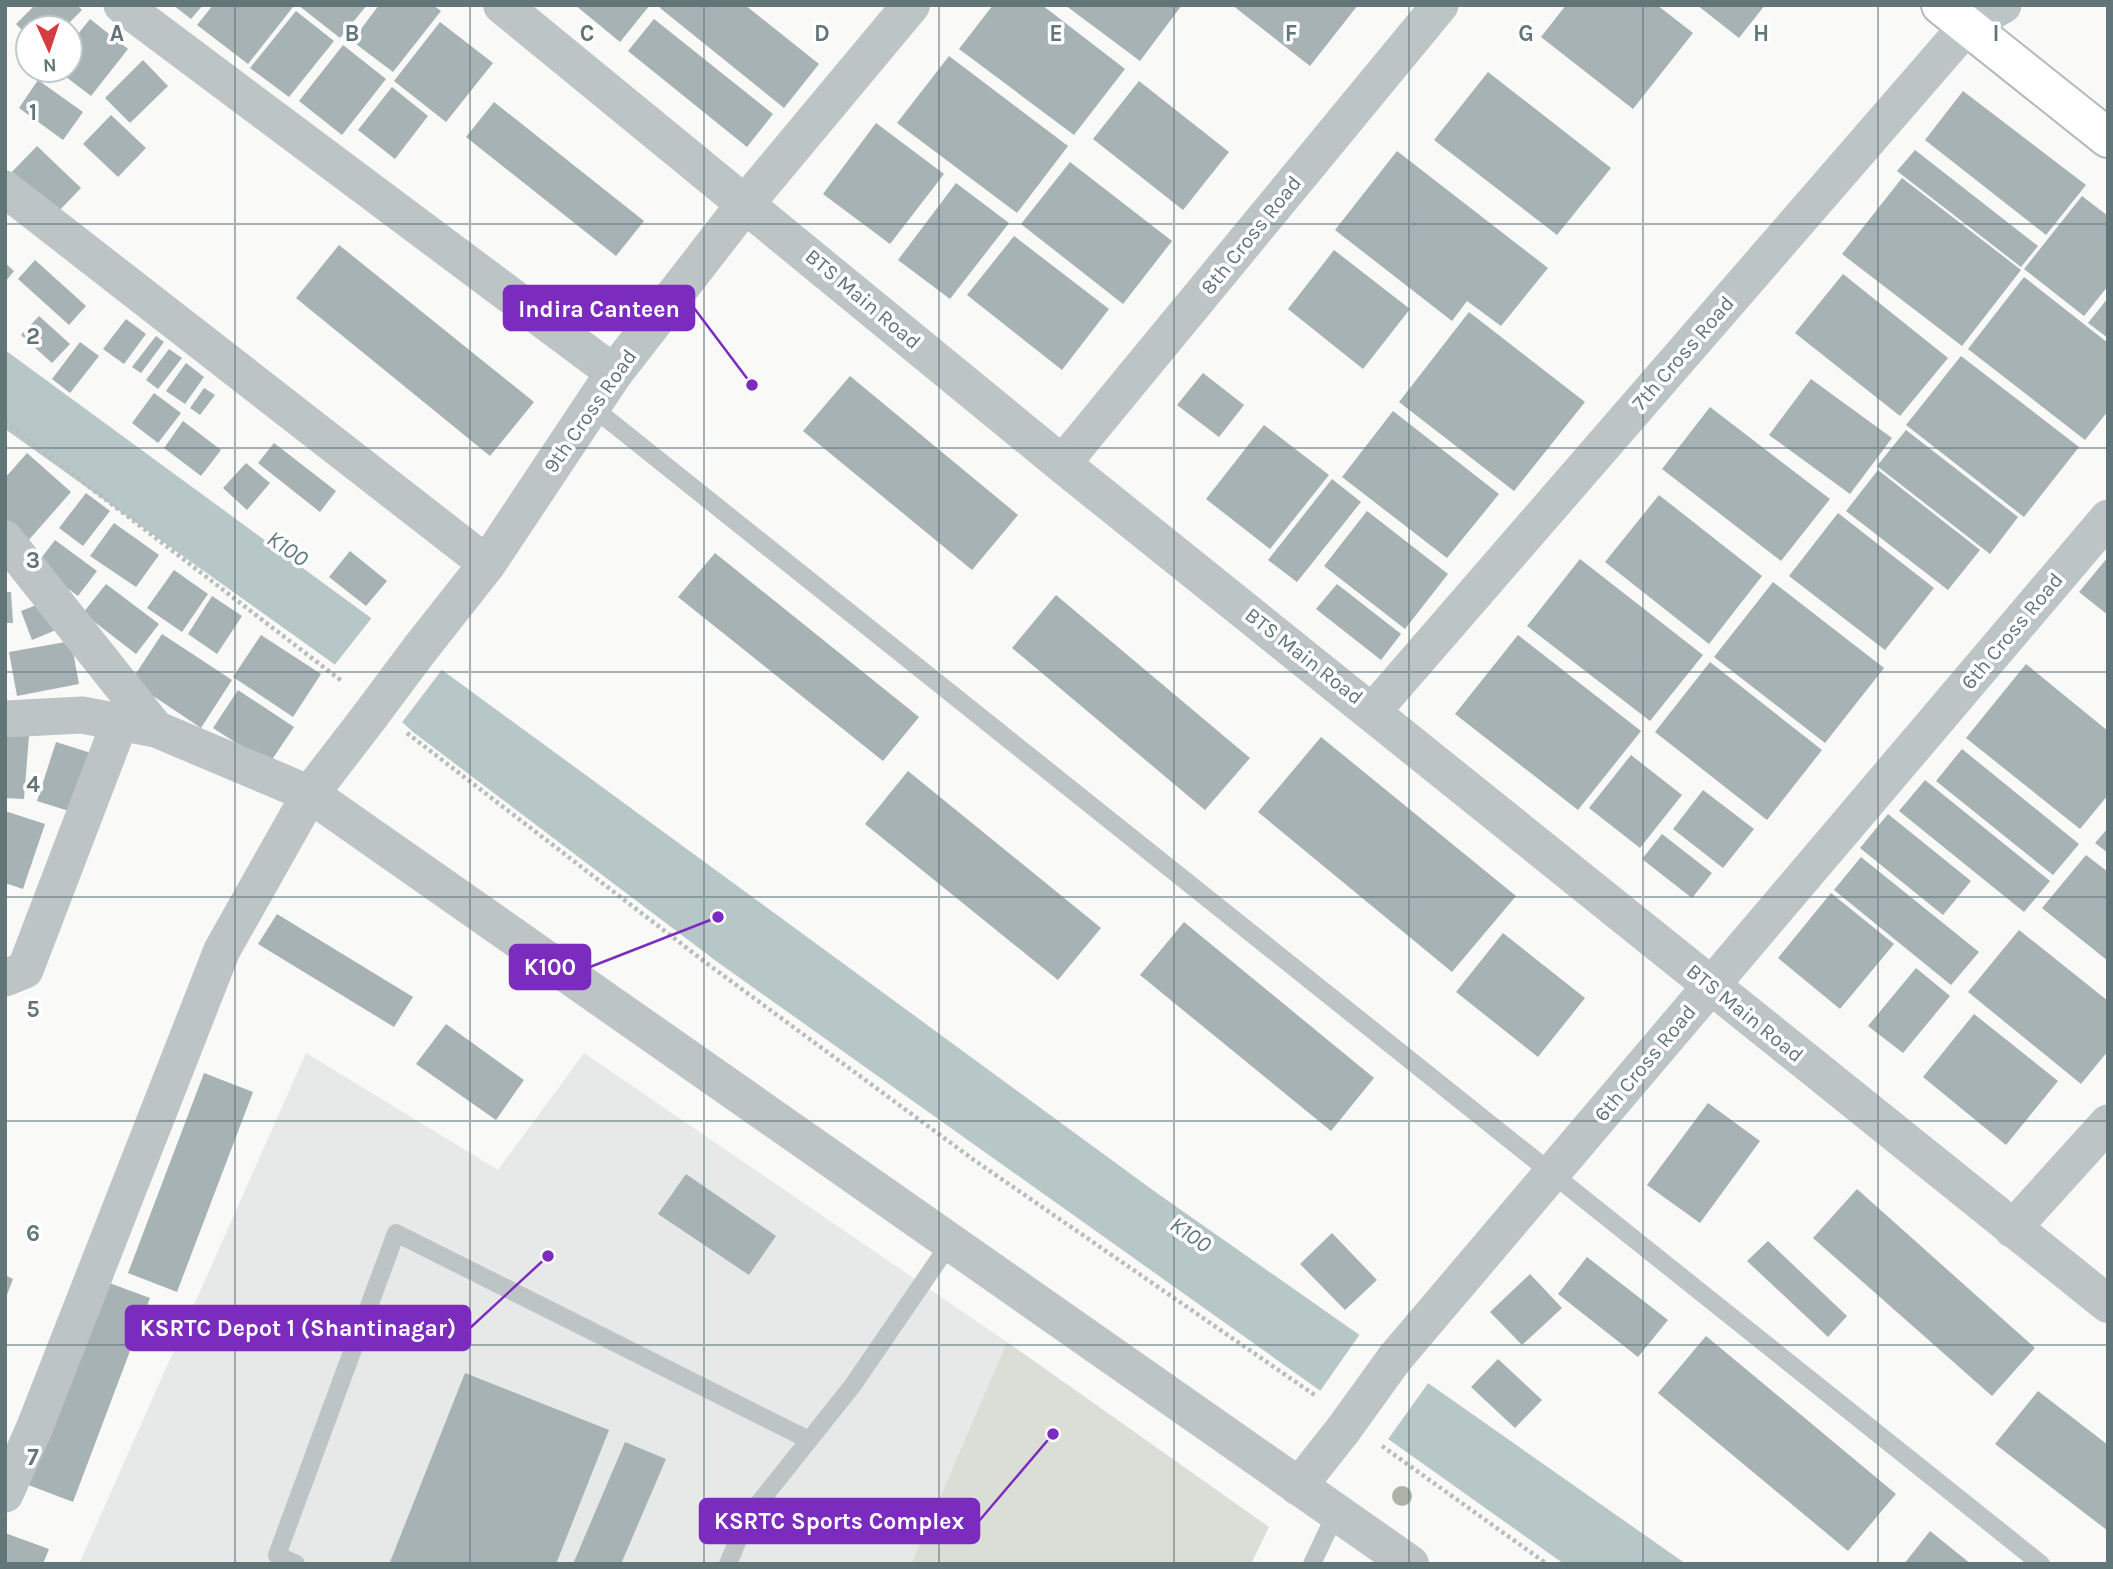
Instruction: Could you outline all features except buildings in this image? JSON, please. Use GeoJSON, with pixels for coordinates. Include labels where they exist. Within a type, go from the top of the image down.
{"type":"FeatureCollection","features":[{"type":"Feature","properties":{"kind":"main road"},"geometry":{"type":"LineString","coordinates":[[1954,16],[2108,138]]}},
{"type":"Feature","properties":{"kind":"street"},"geometry":{"type":"LineString","coordinates":[[122,5],[614,373]]}},
{"type":"Feature","properties":{"kind":"street","name":"BTS Main Road"},"geometry":{"type":"LineString","coordinates":[[502,5],[1062,464],[1373,711],[2108,1304]]}},
{"type":"Feature","properties":{"kind":"street","name":"9th Cross Road"},"geometry":{"type":"LineString","coordinates":[[310,794],[361,703],[420,649],[487,564],[614,373],[746,203],[911,5]]}},
{"type":"Feature","properties":{"kind":"street","name":"8th Cross Road"},"geometry":{"type":"LineString","coordinates":[[1062,464],[1440,5]]}},
{"type":"Feature","properties":{"kind":"street","name":"7th Cross Road"},"geometry":{"type":"LineString","coordinates":[[1373,711],[1954,16],[2003,5]]}},
{"type":"Feature","properties":{"kind":"street"},"geometry":{"type":"LineString","coordinates":[[5,189],[487,564]]}},
{"type":"Feature","properties":{"kind":"street","name":"6th Cross Road"},"geometry":{"type":"LineString","coordinates":[[1298,1487],[1395,1358],[2108,518]]}},
{"type":"Feature","properties":{"kind":"street"},"geometry":{"type":"LineString","coordinates":[[5,539],[156,729]]}},
{"type":"Feature","properties":{"kind":"street"},"geometry":{"type":"LineString","coordinates":[[5,719],[82,715],[156,729],[310,794],[1410,1564]]}},
{"type":"Feature","properties":{"kind":"street"},"geometry":{"type":"LineString","coordinates":[[15,974],[120,722]]}},
{"type":"Feature","properties":{"kind":"street"},"geometry":{"type":"LineString","coordinates":[[5,1494],[34,1429],[222,950],[310,794]]}},
{"type":"Feature","properties":{"kind":"street"},"geometry":{"type":"LineString","coordinates":[[5,936],[15,974]]}},
{"type":"Feature","properties":{"kind":"street"},"geometry":{"type":"LineString","coordinates":[[2012,1229],[2108,1122]]}},
{"type":"Feature","properties":{"kind":"lane"},"geometry":{"type":"LineString","coordinates":[[591,406],[2041,1564]]}},
{"type":"Feature","properties":{"kind":"lane"},"geometry":{"type":"LineString","coordinates":[[296,1564],[277,1555],[396,1233],[809,1440]]}},
{"type":"Feature","properties":{"kind":"lane"},"geometry":{"type":"LineString","coordinates":[[728,1564],[747,1518],[853,1385],[950,1242]]}},
{"type":"Feature","properties":{"kind":"lane"},"geometry":{"type":"LineString","coordinates":[[1312,1564],[1336,1513]]}},
{"type":"Feature","properties":{"kind":"path"},"geometry":{"type":"LineString","coordinates":[[5,422],[361,703]]}},
{"type":"Feature","properties":{"kind":"path"},"geometry":{"type":"LineString","coordinates":[[405,732],[709,965],[974,1160],[1312,1393]]}},
{"type":"Feature","properties":{"kind":"path"},"geometry":{"type":"LineString","coordinates":[[1387,1450],[1547,1564]]}},
{"type":"Feature","properties":{"kind":"shaded area"},"geometry":{"type":"Polygon","coordinates":[[[306,1053],[498,1170],[584,1053],[1007,1342],[911,1564],[79,1564],[306,1053]]]}},
{"type":"Feature","properties":{"kind":"shaded area"},"geometry":{"type":"Polygon","coordinates":[[[1007,1342],[1269,1527],[1251,1564],[911,1564],[1007,1342]]]}},
{"type":"Feature","properties":{"kind":"water","name":"K100"},"geometry":{"type":"Polygon","coordinates":[[[5,350],[1154,1191],[1686,1564],[1564,1564],[716,961],[413,732],[355,679],[5,429],[5,350]]]}},
{"type":"Feature","properties":{"kind":"pier"},"geometry":{"type":"Polygon","coordinates":[[[374,615],[444,667],[400,725],[333,667],[374,615]]]}},
{"type":"Feature","properties":{"kind":"pier"},"geometry":{"type":"Polygon","coordinates":[[[1360,1334],[1429,1382],[1386,1442],[1318,1394],[1360,1334]]]}},
{"type":"Feature","properties":{"kind":"place","name":"Indira Canteen"},"geometry":{"type":"Point","coordinates":[752,385]}},
{"type":"Feature","properties":{"kind":"place","name":"K100"},"geometry":{"type":"Point","coordinates":[718,917]}},
{"type":"Feature","properties":{"kind":"place","name":"KSRTC Depot 1 (Shantinagar)"},"geometry":{"type":"Point","coordinates":[548,1256]}},
{"type":"Feature","properties":{"kind":"place","name":"KSRTC Sports Complex"},"geometry":{"type":"Point","coordinates":[1053,1434]}}]}
